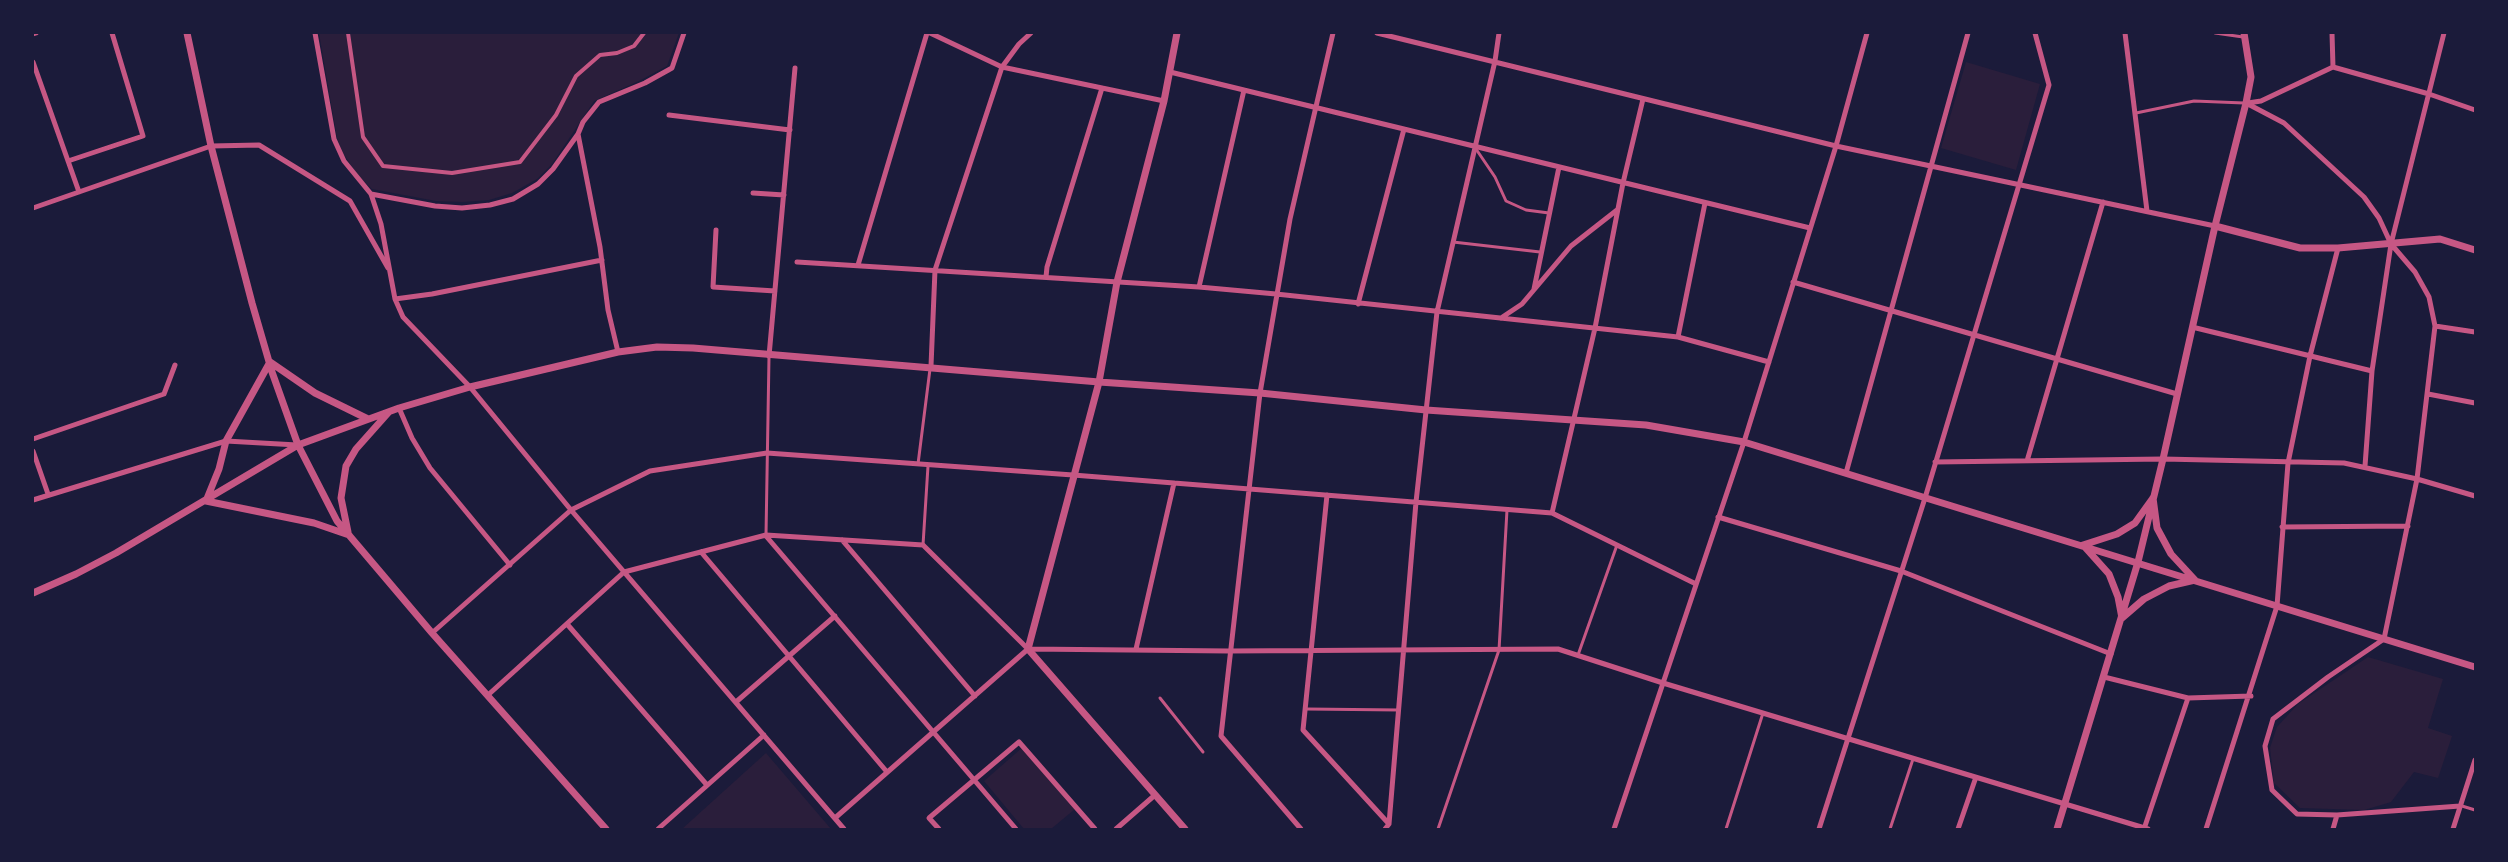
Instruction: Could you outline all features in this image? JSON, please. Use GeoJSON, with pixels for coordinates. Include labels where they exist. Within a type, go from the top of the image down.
{"type":"FeatureCollection","features":[{"type":"Feature","properties":{"kind":"street"},"geometry":{"type":"LineString","coordinates":[[68,161],[143,136],[112,33]]}},
{"type":"Feature","properties":{"kind":"street"},"geometry":{"type":"LineString","coordinates":[[187,33],[211,146],[252,303],[270,362],[298,445],[337,521],[432,633],[606,829]]}},
{"type":"Feature","properties":{"kind":"street"},"geometry":{"type":"LineString","coordinates":[[315,33],[334,140],[344,161],[371,194],[381,224],[395,299],[407,322],[470,387],[571,510],[844,829]]}},
{"type":"Feature","properties":{"kind":"street"},"geometry":{"type":"LineString","coordinates":[[348,33],[363,138],[383,166],[452,173],[520,162],[556,115],[576,76],[600,55],[617,53],[634,46],[644,33]]}},
{"type":"Feature","properties":{"kind":"street"},"geometry":{"type":"LineString","coordinates":[[371,194],[435,206],[462,208],[490,205],[513,199],[538,184],[554,169],[598,102],[645,83],[672,68],[684,33]]}},
{"type":"Feature","properties":{"kind":"street"},"geometry":{"type":"LineString","coordinates":[[858,266],[928,33],[1002,67],[1164,101]]}},
{"type":"Feature","properties":{"kind":"street"},"geometry":{"type":"LineString","coordinates":[[931,366],[935,270],[1002,67],[1019,44],[1031,33]]}},
{"type":"Feature","properties":{"kind":"street"},"geometry":{"type":"LineString","coordinates":[[835,818],[1028,649],[1099,382],[1117,282],[1164,101],[1178,33]]}},
{"type":"Feature","properties":{"kind":"street"},"geometry":{"type":"LineString","coordinates":[[1301,829],[1221,736],[1260,393],[1290,219],[1333,33]]}},
{"type":"Feature","properties":{"kind":"street"},"geometry":{"type":"LineString","coordinates":[[1377,33],[1836,146],[2147,211],[2300,248],[2338,248],[2440,238],[2475,250]]}},
{"type":"Feature","properties":{"kind":"street"},"geometry":{"type":"LineString","coordinates":[[1387,827],[1416,502],[1437,312],[1495,61],[1498,33]]}},
{"type":"Feature","properties":{"kind":"street"},"geometry":{"type":"LineString","coordinates":[[1614,829],[1744,442],[1836,146],[1867,33]]}},
{"type":"Feature","properties":{"kind":"street"},"geometry":{"type":"LineString","coordinates":[[1846,473],[1968,33]]}},
{"type":"Feature","properties":{"kind":"street"},"geometry":{"type":"LineString","coordinates":[[1819,829],[1925,498],[2049,85],[2035,33]]}},
{"type":"Feature","properties":{"kind":"street"},"geometry":{"type":"LineString","coordinates":[[2125,33],[2147,211]]}},
{"type":"Feature","properties":{"kind":"street"},"geometry":{"type":"LineString","coordinates":[[2332,33],[2333,67]]}},
{"type":"Feature","properties":{"kind":"street"},"geometry":{"type":"LineString","coordinates":[[2364,466],[2372,371],[2391,244],[2444,33]]}},
{"type":"Feature","properties":{"kind":"street"},"geometry":{"type":"LineString","coordinates":[[2057,829],[2122,618],[2163,459],[2215,226],[2246,104],[2251,77],[2245,35]]}},
{"type":"Feature","properties":{"kind":"street"},"geometry":{"type":"LineString","coordinates":[[34,65],[79,192]]}},
{"type":"Feature","properties":{"kind":"street"},"geometry":{"type":"LineString","coordinates":[[2246,104],[2261,101],[2333,67],[2429,94],[2475,110]]}},
{"type":"Feature","properties":{"kind":"street"},"geometry":{"type":"LineString","coordinates":[[769,356],[795,68]]}},
{"type":"Feature","properties":{"kind":"street"},"geometry":{"type":"LineString","coordinates":[[1170,72],[1810,228]]}},
{"type":"Feature","properties":{"kind":"street"},"geometry":{"type":"LineString","coordinates":[[1046,277],[1047,267],[1102,88]]}},
{"type":"Feature","properties":{"kind":"street"},"geometry":{"type":"LineString","coordinates":[[1199,287],[1245,90]]}},
{"type":"Feature","properties":{"kind":"street"},"geometry":{"type":"LineString","coordinates":[[1552,513],[1595,328],[1623,183],[1643,99]]}},
{"type":"Feature","properties":{"kind":"street"},"geometry":{"type":"LineString","coordinates":[[2246,104],[2284,123],[2364,197],[2379,218],[2391,244],[2415,272],[2429,297],[2434,326],[2417,478],[2384,639],[2273,719],[2265,746],[2272,790],[2297,814],[2337,815],[2460,806]]}},
{"type":"Feature","properties":{"kind":"street"},"geometry":{"type":"LineString","coordinates":[[669,115],[790,130]]}},
{"type":"Feature","properties":{"kind":"street"},"geometry":{"type":"LineString","coordinates":[[1358,304],[1404,129]]}},
{"type":"Feature","properties":{"kind":"street"},"geometry":{"type":"LineString","coordinates":[[578,134],[602,260],[608,310],[618,352]]}},
{"type":"Feature","properties":{"kind":"street"},"geometry":{"type":"LineString","coordinates":[[33,208],[211,146],[259,145],[350,201],[390,272]]}},
{"type":"Feature","properties":{"kind":"street"},"geometry":{"type":"LineString","coordinates":[[1534,290],[1559,167]]}},
{"type":"Feature","properties":{"kind":"street"},"geometry":{"type":"LineString","coordinates":[[753,193],[784,195]]}},
{"type":"Feature","properties":{"kind":"street"},"geometry":{"type":"LineString","coordinates":[[2027,461],[2103,202]]}},
{"type":"Feature","properties":{"kind":"street"},"geometry":{"type":"LineString","coordinates":[[1678,337],[1705,203]]}},
{"type":"Feature","properties":{"kind":"street"},"geometry":{"type":"LineString","coordinates":[[1501,318],[1522,304],[1571,246],[1618,209]]}},
{"type":"Feature","properties":{"kind":"street"},"geometry":{"type":"LineString","coordinates":[[716,230],[713,287],[775,291]]}},
{"type":"Feature","properties":{"kind":"street"},"geometry":{"type":"LineString","coordinates":[[2206,829],[2251,696],[2277,606],[2288,463],[2310,356],[2338,248]]}},
{"type":"Feature","properties":{"kind":"street"},"geometry":{"type":"LineString","coordinates":[[395,299],[432,294],[602,260]]}},
{"type":"Feature","properties":{"kind":"street"},"geometry":{"type":"LineString","coordinates":[[797,262],[1199,287],[1276,294],[1678,337],[1769,362]]}},
{"type":"Feature","properties":{"kind":"street"},"geometry":{"type":"LineString","coordinates":[[1793,282],[2177,394]]}},
{"type":"Feature","properties":{"kind":"street"},"geometry":{"type":"LineString","coordinates":[[2434,326],[2475,332]]}},
{"type":"Feature","properties":{"kind":"street"},"geometry":{"type":"LineString","coordinates":[[2192,327],[2372,371]]}},
{"type":"Feature","properties":{"kind":"street"},"geometry":{"type":"LineString","coordinates":[[33,593],[76,574],[206,501],[298,445],[368,419],[470,387],[618,352],[657,347],[693,348],[769,356],[931,366],[1099,382],[1260,393],[1426,410],[1646,425],[1744,442],[2475,667]]}},
{"type":"Feature","properties":{"kind":"street"},"geometry":{"type":"LineString","coordinates":[[270,362],[315,393],[368,419]]}},
{"type":"Feature","properties":{"kind":"street"},"geometry":{"type":"LineString","coordinates":[[206,501],[219,470],[226,441],[270,362]]}},
{"type":"Feature","properties":{"kind":"street"},"geometry":{"type":"LineString","coordinates":[[33,439],[164,394],[175,365]]}},
{"type":"Feature","properties":{"kind":"street"},"geometry":{"type":"LineString","coordinates":[[2428,394],[2475,403]]}},
{"type":"Feature","properties":{"kind":"street"},"geometry":{"type":"LineString","coordinates":[[399,408],[412,438],[430,468],[510,564]]}},
{"type":"Feature","properties":{"kind":"street"},"geometry":{"type":"LineString","coordinates":[[349,535],[341,498],[346,466],[356,449],[390,411]]}},
{"type":"Feature","properties":{"kind":"street"},"geometry":{"type":"LineString","coordinates":[[33,500],[226,441],[298,445]]}},
{"type":"Feature","properties":{"kind":"street"},"geometry":{"type":"LineString","coordinates":[[33,451],[48,494]]}},
{"type":"Feature","properties":{"kind":"street"},"geometry":{"type":"LineString","coordinates":[[432,633],[571,510],[650,471],[767,453],[1552,513],[1696,584]]}},
{"type":"Feature","properties":{"kind":"street"},"geometry":{"type":"LineString","coordinates":[[1935,462],[2163,459],[2344,464],[2364,466],[2417,478],[2475,496]]}},
{"type":"Feature","properties":{"kind":"street"},"geometry":{"type":"LineString","coordinates":[[1136,649],[1174,483]]}},
{"type":"Feature","properties":{"kind":"street"},"geometry":{"type":"LineString","coordinates":[[1327,495],[1303,730],[1387,827]]}},
{"type":"Feature","properties":{"kind":"street"},"geometry":{"type":"LineString","coordinates":[[2083,545],[2117,534],[2135,523],[2153,498]]}},
{"type":"Feature","properties":{"kind":"street"},"geometry":{"type":"LineString","coordinates":[[2153,498],[2157,528],[2171,554],[2195,580]]}},
{"type":"Feature","properties":{"kind":"street"},"geometry":{"type":"LineString","coordinates":[[206,501],[314,524],[349,535]]}},
{"type":"Feature","properties":{"kind":"street"},"geometry":{"type":"LineString","coordinates":[[1718,517],[1901,572],[2111,654]]}},
{"type":"Feature","properties":{"kind":"street"},"geometry":{"type":"LineString","coordinates":[[2282,527],[2408,526]]}},
{"type":"Feature","properties":{"kind":"street"},"geometry":{"type":"LineString","coordinates":[[766,535],[1016,829]]}},
{"type":"Feature","properties":{"kind":"street"},"geometry":{"type":"LineString","coordinates":[[488,695],[624,572],[766,535],[923,545],[1028,649],[1185,829]]}},
{"type":"Feature","properties":{"kind":"street"},"geometry":{"type":"LineString","coordinates":[[842,540],[975,696]]}},
{"type":"Feature","properties":{"kind":"street"},"geometry":{"type":"LineString","coordinates":[[2083,545],[2109,574],[2118,597],[2122,618]]}},
{"type":"Feature","properties":{"kind":"street"},"geometry":{"type":"LineString","coordinates":[[701,552],[887,772]]}},
{"type":"Feature","properties":{"kind":"street"},"geometry":{"type":"LineString","coordinates":[[2122,618],[2144,599],[2169,586],[2195,580]]}},
{"type":"Feature","properties":{"kind":"street"},"geometry":{"type":"LineString","coordinates":[[736,702],[835,616]]}},
{"type":"Feature","properties":{"kind":"street"},"geometry":{"type":"LineString","coordinates":[[567,624],[707,785]]}},
{"type":"Feature","properties":{"kind":"street"},"geometry":{"type":"LineString","coordinates":[[1028,649],[1229,651],[1558,649],[2145,829],[2188,698]]}},
{"type":"Feature","properties":{"kind":"street"},"geometry":{"type":"LineString","coordinates":[[2104,677],[2188,698],[2251,696]]}},
{"type":"Feature","properties":{"kind":"street"},"geometry":{"type":"LineString","coordinates":[[658,829],[764,735]]}},
{"type":"Feature","properties":{"kind":"street"},"geometry":{"type":"LineString","coordinates":[[939,829],[929,818],[1019,742],[1095,829]]}},
{"type":"Feature","properties":{"kind":"street"},"geometry":{"type":"LineString","coordinates":[[2453,829],[2475,760]]}},
{"type":"Feature","properties":{"kind":"street"},"geometry":{"type":"LineString","coordinates":[[1958,829],[1976,777]]}},
{"type":"Feature","properties":{"kind":"street"},"geometry":{"type":"LineString","coordinates":[[1116,829],[1155,795]]}},
{"type":"Feature","properties":{"kind":"street"},"geometry":{"type":"LineString","coordinates":[[2333,829],[2337,815]]}},
{"type":"Feature","properties":{"kind":"lane"},"geometry":{"type":"LineString","coordinates":[[2215,33],[2245,35]]}},
{"type":"Feature","properties":{"kind":"lane"},"geometry":{"type":"LineString","coordinates":[[2136,113],[2194,101],[2246,104]]}},
{"type":"Feature","properties":{"kind":"lane"},"geometry":{"type":"LineString","coordinates":[[1474,146],[1495,177],[1506,201],[1526,210],[1549,213]]}},
{"type":"Feature","properties":{"kind":"lane"},"geometry":{"type":"LineString","coordinates":[[1453,242],[1541,252]]}},
{"type":"Feature","properties":{"kind":"lane"},"geometry":{"type":"LineString","coordinates":[[766,535],[769,356]]}},
{"type":"Feature","properties":{"kind":"lane"},"geometry":{"type":"LineString","coordinates":[[918,465],[931,366]]}},
{"type":"Feature","properties":{"kind":"lane"},"geometry":{"type":"LineString","coordinates":[[923,545],[928,466]]}},
{"type":"Feature","properties":{"kind":"lane"},"geometry":{"type":"LineString","coordinates":[[1438,829],[1498,650],[1507,510]]}},
{"type":"Feature","properties":{"kind":"lane"},"geometry":{"type":"LineString","coordinates":[[1578,656],[1617,545]]}},
{"type":"Feature","properties":{"kind":"lane"},"geometry":{"type":"LineString","coordinates":[[1160,698],[1203,752]]}},
{"type":"Feature","properties":{"kind":"lane"},"geometry":{"type":"LineString","coordinates":[[1305,709],[1399,710]]}},
{"type":"Feature","properties":{"kind":"lane"},"geometry":{"type":"LineString","coordinates":[[1726,829],[1763,713]]}},
{"type":"Feature","properties":{"kind":"lane"},"geometry":{"type":"LineString","coordinates":[[1890,829],[1914,758]]}},
{"type":"Feature","properties":{"kind":"lane"},"geometry":{"type":"LineString","coordinates":[[2460,806],[2475,810]]}},
{"type":"Feature","properties":{"kind":"shaded area"},"geometry":{"type":"Polygon","coordinates":[[[319,33],[679,33],[667,66],[594,101],[552,164],[537,179],[512,193],[489,200],[462,202],[436,201],[372,189],[358,176],[343,153],[337,138],[319,33]]]}},
{"type":"Feature","properties":{"kind":"shaded area"},"geometry":{"type":"Polygon","coordinates":[[[1966,62],[2040,84],[2016,170],[1941,148],[1966,62]]]}},
{"type":"Feature","properties":{"kind":"shaded area"},"geometry":{"type":"Polygon","coordinates":[[[2368,657],[2443,679],[2428,728],[2452,736],[2438,778],[2414,772],[2391,802],[2364,810],[2300,808],[2274,783],[2270,748],[2277,727],[2298,704],[2368,657]]]}},
{"type":"Feature","properties":{"kind":"shaded area"},"geometry":{"type":"Polygon","coordinates":[[[1023,747],[1075,809],[1051,829],[1024,829],[984,781],[1023,747]]]}},
{"type":"Feature","properties":{"kind":"shaded area"},"geometry":{"type":"Polygon","coordinates":[[[766,753],[831,829],[682,829],[766,753]]]}}]}
